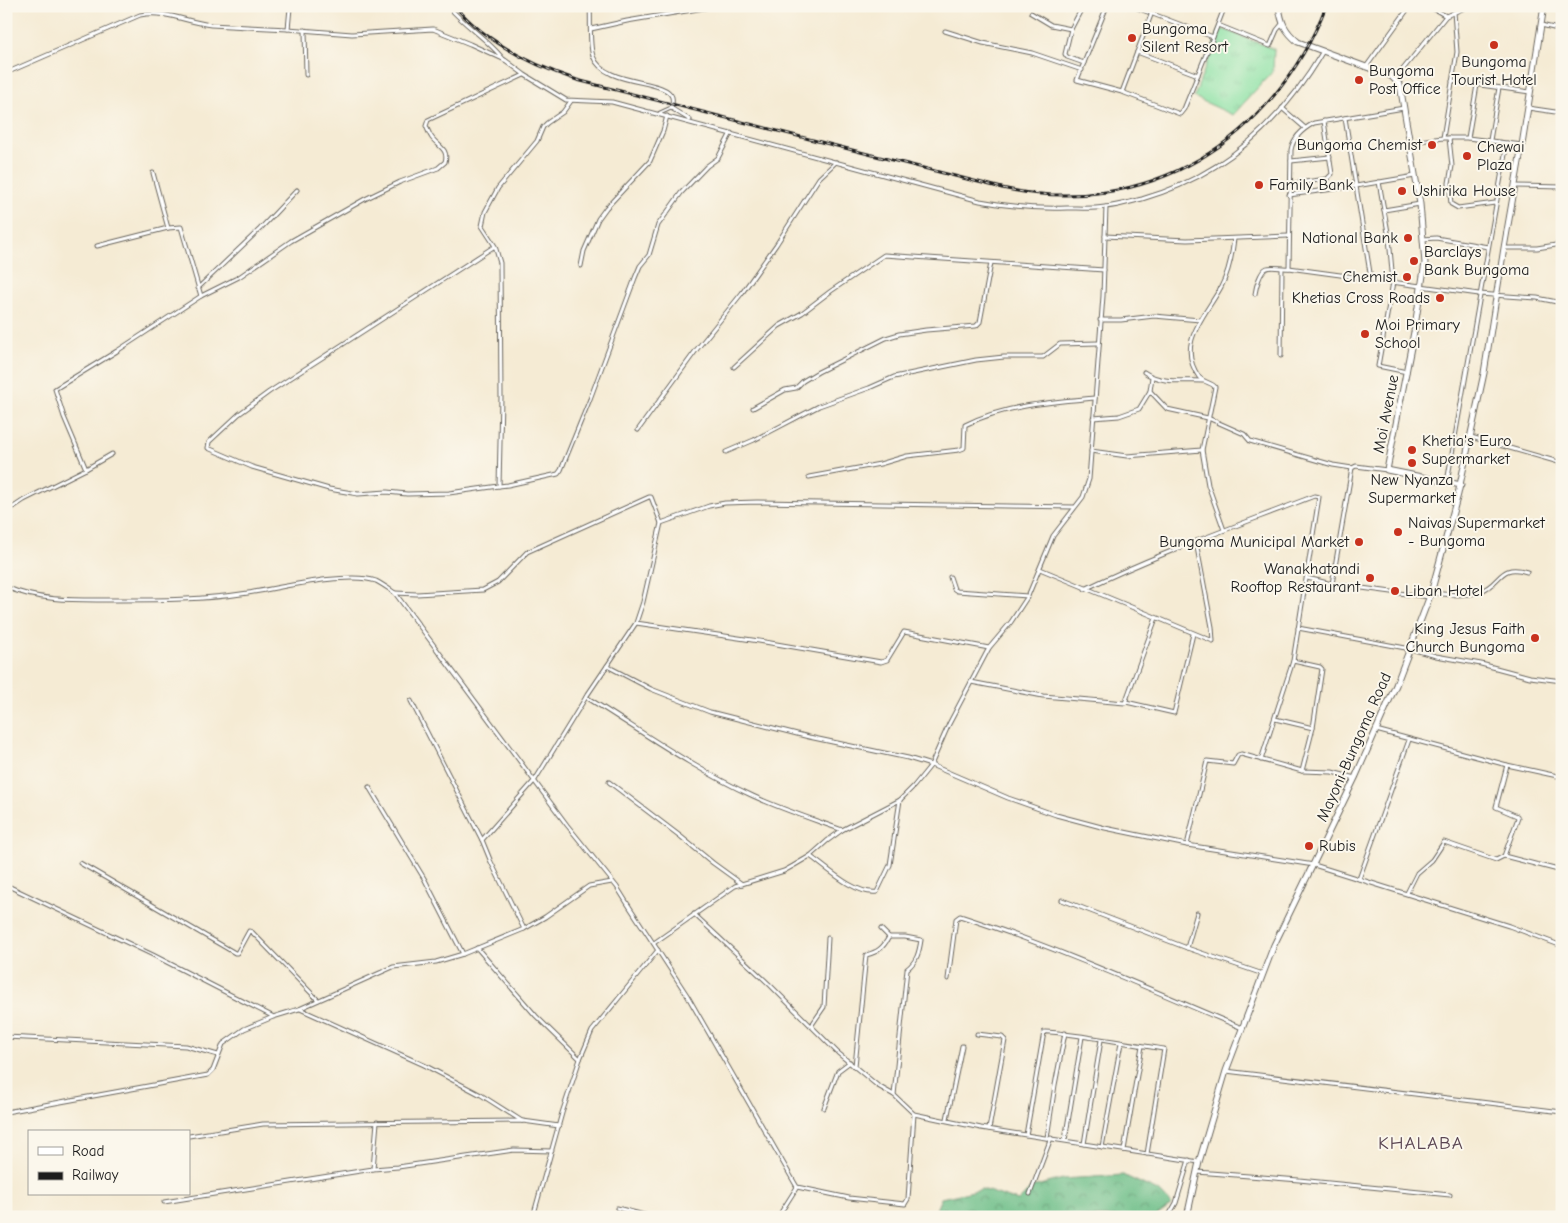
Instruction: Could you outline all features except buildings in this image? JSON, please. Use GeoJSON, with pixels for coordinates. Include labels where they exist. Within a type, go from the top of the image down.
{"type":"FeatureCollection","features":[{"type":"Feature","properties":{"kind":"main road"},"geometry":{"type":"LineString","coordinates":[[1280,6],[1282,24],[1286,31],[1298,42],[1395,79]]}},
{"type":"Feature","properties":{"kind":"main road","name":"Mayoni-Bungoma Road"},"geometry":{"type":"LineString","coordinates":[[1187,1217],[1196,1172],[1226,1070],[1274,945],[1355,778],[1411,649],[1430,595],[1471,437],[1522,145],[1544,6]]}},
{"type":"Feature","properties":{"kind":"main road","name":"Moi Avenue"},"geometry":{"type":"LineString","coordinates":[[1395,79],[1400,85],[1420,204],[1425,263],[1388,470],[1460,485]]}},
{"type":"Feature","properties":{"kind":"street"},"geometry":{"type":"LineString","coordinates":[[288,29],[290,8],[292,6],[356,6]]}},
{"type":"Feature","properties":{"kind":"street"},"geometry":{"type":"LineString","coordinates":[[448,6],[497,50],[505,60]]}},
{"type":"Feature","properties":{"kind":"street"},"geometry":{"type":"LineString","coordinates":[[590,6],[593,57],[606,72],[662,88],[672,96],[671,108]]}},
{"type":"Feature","properties":{"kind":"street"},"geometry":{"type":"LineString","coordinates":[[591,29],[716,6]]}},
{"type":"Feature","properties":{"kind":"street"},"geometry":{"type":"LineString","coordinates":[[1083,6],[1071,29],[1066,56],[1084,64]]}},
{"type":"Feature","properties":{"kind":"street"},"geometry":{"type":"LineString","coordinates":[[1107,6],[1077,80],[1122,92],[1180,114],[1184,109],[1225,6]]}},
{"type":"Feature","properties":{"kind":"street"},"geometry":{"type":"LineString","coordinates":[[1132,6],[1213,38]]}},
{"type":"Feature","properties":{"kind":"street"},"geometry":{"type":"LineString","coordinates":[[1366,67],[1410,6]]}},
{"type":"Feature","properties":{"kind":"street"},"geometry":{"type":"LineString","coordinates":[[1429,6],[1446,16]]}},
{"type":"Feature","properties":{"kind":"street"},"geometry":{"type":"LineString","coordinates":[[1395,79],[1446,16],[1469,6]]}},
{"type":"Feature","properties":{"kind":"street"},"geometry":{"type":"LineString","coordinates":[[1031,12],[1051,25],[1071,29]]}},
{"type":"Feature","properties":{"kind":"street"},"geometry":{"type":"LineString","coordinates":[[1443,138],[1457,52],[1454,12]]}},
{"type":"Feature","properties":{"kind":"street"},"geometry":{"type":"LineString","coordinates":[[6,73],[140,15],[150,13],[172,15],[198,24],[211,26],[352,34],[433,29],[505,60],[525,75],[566,100],[612,102],[1006,206],[1031,209],[1106,207],[1159,194],[1206,172],[1247,145],[1282,108],[1311,71],[1323,51]]}},
{"type":"Feature","properties":{"kind":"street"},"geometry":{"type":"LineString","coordinates":[[1122,92],[1151,15]]}},
{"type":"Feature","properties":{"kind":"street"},"geometry":{"type":"LineString","coordinates":[[1218,25],[1270,46],[1277,30],[1282,24]]}},
{"type":"Feature","properties":{"kind":"street"},"geometry":{"type":"LineString","coordinates":[[1540,25],[1562,30]]}},
{"type":"Feature","properties":{"kind":"street"},"geometry":{"type":"LineString","coordinates":[[305,30],[306,76]]}},
{"type":"Feature","properties":{"kind":"street"},"geometry":{"type":"LineString","coordinates":[[945,31],[983,43],[1032,53],[1082,70]]}},
{"type":"Feature","properties":{"kind":"street"},"geometry":{"type":"LineString","coordinates":[[1137,52],[1198,75]]}},
{"type":"Feature","properties":{"kind":"street"},"geometry":{"type":"LineString","coordinates":[[86,469],[64,417],[54,391],[55,389],[201,296],[239,277],[291,241],[365,199],[400,182],[438,168],[446,162],[447,155],[445,150],[432,138],[426,126],[428,120],[525,75]]}},
{"type":"Feature","properties":{"kind":"street"},"geometry":{"type":"LineString","coordinates":[[1452,81],[1530,92]]}},
{"type":"Feature","properties":{"kind":"street"},"geometry":{"type":"LineString","coordinates":[[1468,138],[1477,85]]}},
{"type":"Feature","properties":{"kind":"street"},"geometry":{"type":"LineString","coordinates":[[1490,140],[1499,88]]}},
{"type":"Feature","properties":{"kind":"street"},"geometry":{"type":"LineString","coordinates":[[499,486],[501,408],[500,263],[495,246],[482,226],[485,212],[498,188],[538,142],[543,127],[563,112],[571,101]]}},
{"type":"Feature","properties":{"kind":"street"},"geometry":{"type":"LineString","coordinates":[[658,113],[671,108]]}},
{"type":"Feature","properties":{"kind":"street"},"geometry":{"type":"LineString","coordinates":[[671,108],[692,122]]}},
{"type":"Feature","properties":{"kind":"street"},"geometry":{"type":"LineString","coordinates":[[1282,108],[1305,128]]}},
{"type":"Feature","properties":{"kind":"street"},"geometry":{"type":"LineString","coordinates":[[1289,268],[1288,236],[1293,141],[1305,128],[1314,123],[1404,108]]}},
{"type":"Feature","properties":{"kind":"street"},"geometry":{"type":"LineString","coordinates":[[1528,108],[1562,113]]}},
{"type":"Feature","properties":{"kind":"street"},"geometry":{"type":"LineString","coordinates":[[581,266],[584,250],[598,220],[606,208],[650,161],[664,131],[667,116]]}},
{"type":"Feature","properties":{"kind":"street"},"geometry":{"type":"LineString","coordinates":[[1345,118],[1371,279]]}},
{"type":"Feature","properties":{"kind":"street"},"geometry":{"type":"LineString","coordinates":[[1290,184],[1327,179],[1332,174],[1324,121]]}},
{"type":"Feature","properties":{"kind":"street"},"geometry":{"type":"LineString","coordinates":[[495,246],[268,392],[238,414],[209,442],[208,446],[252,467],[329,489],[358,494],[387,492],[407,494],[449,493],[508,485],[558,474],[562,470],[590,399],[635,278],[640,266],[649,255],[658,224],[681,193],[707,166],[718,158],[731,133]]}},
{"type":"Feature","properties":{"kind":"street"},"geometry":{"type":"LineString","coordinates":[[1409,142],[1443,138],[1468,138],[1522,145]]}},
{"type":"Feature","properties":{"kind":"street"},"geometry":{"type":"LineString","coordinates":[[1449,138],[1452,166],[1449,183],[1451,204],[1458,208],[1495,203]]}},
{"type":"Feature","properties":{"kind":"street"},"geometry":{"type":"LineString","coordinates":[[1447,482],[1506,143]]}},
{"type":"Feature","properties":{"kind":"street"},"geometry":{"type":"LineString","coordinates":[[1291,162],[1330,157]]}},
{"type":"Feature","properties":{"kind":"street"},"geometry":{"type":"LineString","coordinates":[[638,430],[697,349],[742,293],[776,245],[819,178],[836,162]]}},
{"type":"Feature","properties":{"kind":"street"},"geometry":{"type":"LineString","coordinates":[[154,173],[168,228]]}},
{"type":"Feature","properties":{"kind":"street"},"geometry":{"type":"LineString","coordinates":[[1290,195],[1415,176]]}},
{"type":"Feature","properties":{"kind":"street"},"geometry":{"type":"LineString","coordinates":[[1379,182],[1391,247],[1394,282],[1378,366],[1407,372]]}},
{"type":"Feature","properties":{"kind":"street"},"geometry":{"type":"LineString","coordinates":[[1514,186],[1562,187]]}},
{"type":"Feature","properties":{"kind":"street"},"geometry":{"type":"LineString","coordinates":[[198,289],[260,229],[296,190]]}},
{"type":"Feature","properties":{"kind":"street"},"geometry":{"type":"LineString","coordinates":[[1384,210],[1420,204]]}},
{"type":"Feature","properties":{"kind":"street"},"geometry":{"type":"LineString","coordinates":[[654,943],[726,892],[742,884],[784,871],[810,856],[827,840],[842,830],[900,800],[931,765],[989,648],[1011,622],[1028,596],[1053,536],[1083,497],[1089,479],[1104,270],[1106,207]]}},
{"type":"Feature","properties":{"kind":"street"},"geometry":{"type":"LineString","coordinates":[[97,246],[179,226],[182,228],[201,296]]}},
{"type":"Feature","properties":{"kind":"street"},"geometry":{"type":"LineString","coordinates":[[1105,236],[1187,240],[1288,236]]}},
{"type":"Feature","properties":{"kind":"street"},"geometry":{"type":"LineString","coordinates":[[1424,239],[1436,238],[1488,247]]}},
{"type":"Feature","properties":{"kind":"street"},"geometry":{"type":"LineString","coordinates":[[1204,381],[1200,379],[1195,369],[1190,348],[1191,340],[1200,320],[1222,286],[1231,259],[1234,239]]}},
{"type":"Feature","properties":{"kind":"street"},"geometry":{"type":"LineString","coordinates":[[1504,248],[1537,248],[1562,244]]}},
{"type":"Feature","properties":{"kind":"street"},"geometry":{"type":"LineString","coordinates":[[734,367],[780,326],[802,313],[884,255],[1104,270]]}},
{"type":"Feature","properties":{"kind":"street"},"geometry":{"type":"LineString","coordinates":[[753,408],[785,390],[796,388],[803,381],[818,372],[886,338],[899,334],[978,324],[991,263]]}},
{"type":"Feature","properties":{"kind":"street"},"geometry":{"type":"LineString","coordinates":[[1255,294],[1257,282],[1264,270],[1289,268],[1480,294],[1537,298],[1562,303]]}},
{"type":"Feature","properties":{"kind":"street"},"geometry":{"type":"LineString","coordinates":[[1281,356],[1282,269]]}},
{"type":"Feature","properties":{"kind":"street"},"geometry":{"type":"LineString","coordinates":[[1100,320],[1122,320],[1154,316],[1200,320]]}},
{"type":"Feature","properties":{"kind":"street"},"geometry":{"type":"LineString","coordinates":[[726,452],[754,440],[819,406],[870,388],[894,377],[976,360],[1043,357],[1060,344],[1098,343]]}},
{"type":"Feature","properties":{"kind":"street"},"geometry":{"type":"LineString","coordinates":[[1144,372],[1152,377],[1164,380],[1204,381],[1213,384],[1215,387],[1214,400],[1208,418],[1202,450],[1208,484],[1224,530]]}},
{"type":"Feature","properties":{"kind":"street"},"geometry":{"type":"LineString","coordinates":[[1094,418],[1119,416],[1139,409],[1150,391],[1152,377]]}},
{"type":"Feature","properties":{"kind":"street"},"geometry":{"type":"LineString","coordinates":[[1150,391],[1167,409],[1208,418],[1244,434],[1250,441],[1333,465],[1388,470]]}},
{"type":"Feature","properties":{"kind":"street"},"geometry":{"type":"LineString","coordinates":[[809,477],[880,464],[907,456],[959,450],[964,448],[965,426],[990,415],[1038,404],[1095,398]]}},
{"type":"Feature","properties":{"kind":"street"},"geometry":{"type":"LineString","coordinates":[[1471,437],[1562,463]]}},
{"type":"Feature","properties":{"kind":"street"},"geometry":{"type":"LineString","coordinates":[[1091,451],[1127,456],[1202,450]]}},
{"type":"Feature","properties":{"kind":"street"},"geometry":{"type":"LineString","coordinates":[[6,512],[24,500],[112,454]]}},
{"type":"Feature","properties":{"kind":"street"},"geometry":{"type":"LineString","coordinates":[[1332,584],[1352,468]]}},
{"type":"Feature","properties":{"kind":"street"},"geometry":{"type":"LineString","coordinates":[[1085,589],[1224,530],[1314,496],[1319,497],[1293,661],[1276,719],[1261,760]]}},
{"type":"Feature","properties":{"kind":"street"},"geometry":{"type":"LineString","coordinates":[[395,592],[417,594],[476,592],[483,590],[498,582],[527,552],[648,497],[651,497],[661,523],[643,602],[636,623],[586,696],[535,780],[482,840]]}},
{"type":"Feature","properties":{"kind":"street"},"geometry":{"type":"LineString","coordinates":[[661,523],[709,506],[725,503],[1075,507]]}},
{"type":"Feature","properties":{"kind":"street"},"geometry":{"type":"LineString","coordinates":[[1040,569],[1193,634],[1214,641],[1196,542]]}},
{"type":"Feature","properties":{"kind":"street"},"geometry":{"type":"LineString","coordinates":[[1307,578],[1332,584],[1430,595],[1467,594],[1479,592],[1491,586],[1506,571],[1518,569],[1527,572]]}},
{"type":"Feature","properties":{"kind":"street"},"geometry":{"type":"LineString","coordinates":[[950,577],[954,589],[957,591],[1028,596]]}},
{"type":"Feature","properties":{"kind":"street"},"geometry":{"type":"LineString","coordinates":[[6,587],[20,593],[46,598],[154,600],[217,597],[335,579],[358,578],[376,581],[395,592],[567,825],[612,882],[673,971],[797,1188],[850,1198],[905,1204],[908,1199],[914,1114]]}},
{"type":"Feature","properties":{"kind":"street"},"geometry":{"type":"LineString","coordinates":[[1126,702],[1156,618]]}},
{"type":"Feature","properties":{"kind":"street"},"geometry":{"type":"LineString","coordinates":[[636,623],[759,641],[881,662],[887,660],[904,632],[989,648]]}},
{"type":"Feature","properties":{"kind":"street"},"geometry":{"type":"LineString","coordinates":[[1298,628],[1411,649],[1536,678],[1562,681]]}},
{"type":"Feature","properties":{"kind":"street"},"geometry":{"type":"LineString","coordinates":[[971,682],[1043,696],[1119,703],[1126,702],[1174,713],[1193,634]]}},
{"type":"Feature","properties":{"kind":"street"},"geometry":{"type":"LineString","coordinates":[[1293,661],[1322,668],[1312,728],[1302,771]]}},
{"type":"Feature","properties":{"kind":"street"},"geometry":{"type":"LineString","coordinates":[[607,666],[651,689],[710,712],[801,735],[908,758],[931,765],[1008,798],[1056,815],[1105,828],[1187,845],[1314,865],[1509,926],[1562,946]]}},
{"type":"Feature","properties":{"kind":"street"},"geometry":{"type":"LineString","coordinates":[[586,696],[710,773],[754,797],[842,830]]}},
{"type":"Feature","properties":{"kind":"street"},"geometry":{"type":"LineString","coordinates":[[411,701],[482,840],[524,929]]}},
{"type":"Feature","properties":{"kind":"street"},"geometry":{"type":"LineString","coordinates":[[1276,719],[1312,728]]}},
{"type":"Feature","properties":{"kind":"street"},"geometry":{"type":"LineString","coordinates":[[1376,730],[1507,765],[1562,777]]}},
{"type":"Feature","properties":{"kind":"street"},"geometry":{"type":"LineString","coordinates":[[1359,879],[1409,740]]}},
{"type":"Feature","properties":{"kind":"street"},"geometry":{"type":"LineString","coordinates":[[1187,845],[1207,761],[1233,764],[1239,754],[1302,771],[1332,772],[1355,778]]}},
{"type":"Feature","properties":{"kind":"street"},"geometry":{"type":"LineString","coordinates":[[1504,856],[1518,818],[1496,807],[1507,765]]}},
{"type":"Feature","properties":{"kind":"street"},"geometry":{"type":"LineString","coordinates":[[608,782],[742,884]]}},
{"type":"Feature","properties":{"kind":"street"},"geometry":{"type":"LineString","coordinates":[[369,787],[425,880],[463,954]]}},
{"type":"Feature","properties":{"kind":"street"},"geometry":{"type":"LineString","coordinates":[[810,856],[858,889],[877,892],[890,865],[900,800]]}},
{"type":"Feature","properties":{"kind":"street"},"geometry":{"type":"LineString","coordinates":[[1407,893],[1417,873],[1432,860],[1444,842],[1496,860],[1504,856],[1562,871]]}},
{"type":"Feature","properties":{"kind":"street"},"geometry":{"type":"LineString","coordinates":[[80,863],[235,953],[237,953],[249,931],[252,932],[318,1000]]}},
{"type":"Feature","properties":{"kind":"street"},"geometry":{"type":"LineString","coordinates":[[6,1112],[208,1075],[213,1070],[223,1044],[244,1029],[273,1017],[300,1009],[393,967],[436,962],[463,954],[524,929],[545,917],[589,886],[612,882]]}},
{"type":"Feature","properties":{"kind":"street"},"geometry":{"type":"LineString","coordinates":[[6,885],[153,955],[273,1017]]}},
{"type":"Feature","properties":{"kind":"street"},"geometry":{"type":"LineString","coordinates":[[1062,900],[1187,948],[1263,974]]}},
{"type":"Feature","properties":{"kind":"street"},"geometry":{"type":"LineString","coordinates":[[694,914],[770,984],[838,1053],[878,1086],[894,1095],[914,1114],[947,1119],[989,1129],[1199,1162]]}},
{"type":"Feature","properties":{"kind":"street"},"geometry":{"type":"LineString","coordinates":[[1187,948],[1197,914]]}},
{"type":"Feature","properties":{"kind":"street"},"geometry":{"type":"LineString","coordinates":[[948,979],[956,919],[960,916],[992,926],[1130,980],[1243,1028]]}},
{"type":"Feature","properties":{"kind":"street"},"geometry":{"type":"LineString","coordinates":[[881,929],[890,937],[920,940],[919,953],[914,964],[907,969],[894,1095]]}},
{"type":"Feature","properties":{"kind":"street"},"geometry":{"type":"LineString","coordinates":[[855,1066],[866,955],[878,951],[885,946],[890,937]]}},
{"type":"Feature","properties":{"kind":"street"},"geometry":{"type":"LineString","coordinates":[[811,1026],[824,1007],[828,938]]}},
{"type":"Feature","properties":{"kind":"street"},"geometry":{"type":"LineString","coordinates":[[477,948],[536,1016],[580,1059]]}},
{"type":"Feature","properties":{"kind":"street"},"geometry":{"type":"LineString","coordinates":[[533,1217],[580,1059],[592,1031],[658,950]]}},
{"type":"Feature","properties":{"kind":"street"},"geometry":{"type":"LineString","coordinates":[[300,1009],[424,1065],[481,1095],[523,1121]]}},
{"type":"Feature","properties":{"kind":"street"},"geometry":{"type":"LineString","coordinates":[[1026,1134],[1044,1032],[1047,1030],[1163,1049],[1165,1051],[1148,1154]]}},
{"type":"Feature","properties":{"kind":"street"},"geometry":{"type":"LineString","coordinates":[[1030,1194],[1049,1138],[1055,1085],[1065,1033]]}},
{"type":"Feature","properties":{"kind":"street"},"geometry":{"type":"LineString","coordinates":[[977,1034],[1002,1037],[1005,1040],[989,1129]]}},
{"type":"Feature","properties":{"kind":"street"},"geometry":{"type":"LineString","coordinates":[[6,1036],[186,1046],[218,1055]]}},
{"type":"Feature","properties":{"kind":"street"},"geometry":{"type":"LineString","coordinates":[[1065,1140],[1082,1037]]}},
{"type":"Feature","properties":{"kind":"street"},"geometry":{"type":"LineString","coordinates":[[1084,1144],[1101,1040]]}},
{"type":"Feature","properties":{"kind":"street"},"geometry":{"type":"LineString","coordinates":[[1102,1147],[1121,1043]]}},
{"type":"Feature","properties":{"kind":"street"},"geometry":{"type":"LineString","coordinates":[[947,1119],[962,1046]]}},
{"type":"Feature","properties":{"kind":"street"},"geometry":{"type":"LineString","coordinates":[[1124,1150],[1142,1046]]}},
{"type":"Feature","properties":{"kind":"street"},"geometry":{"type":"LineString","coordinates":[[824,1108],[838,1071],[850,1062]]}},
{"type":"Feature","properties":{"kind":"street"},"geometry":{"type":"LineString","coordinates":[[1226,1070],[1562,1112]]}},
{"type":"Feature","properties":{"kind":"street"},"geometry":{"type":"LineString","coordinates":[[190,1136],[262,1124],[523,1121],[559,1126]]}},
{"type":"Feature","properties":{"kind":"street"},"geometry":{"type":"LineString","coordinates":[[373,1169],[377,1122]]}},
{"type":"Feature","properties":{"kind":"street"},"geometry":{"type":"LineString","coordinates":[[164,1202],[373,1169],[514,1150],[552,1151]]}},
{"type":"Feature","properties":{"kind":"street"},"geometry":{"type":"LineString","coordinates":[[1168,1217],[1177,1199],[1189,1160]]}},
{"type":"Feature","properties":{"kind":"street"},"geometry":{"type":"LineString","coordinates":[[1196,1172],[1450,1195]]}},
{"type":"Feature","properties":{"kind":"street"},"geometry":{"type":"LineString","coordinates":[[778,1217],[797,1188]]}},
{"type":"Feature","properties":{"kind":"street"},"geometry":{"type":"LineString","coordinates":[[617,1208],[652,1217]]}},
{"type":"Feature","properties":{"kind":"green space"},"geometry":{"type":"Polygon","coordinates":[[[1220,28],[1274,49],[1273,71],[1233,115],[1194,97],[1220,28]]]}},
{"type":"Feature","properties":{"kind":"green space"},"geometry":{"type":"Polygon","coordinates":[[[1123,1175],[1160,1192],[1172,1205],[1155,1217],[933,1217],[941,1198],[982,1189],[1018,1201],[1032,1187],[1063,1179],[1123,1175]]]}},
{"type":"Feature","properties":{"kind":"railway"},"geometry":{"type":"LineString","coordinates":[[455,6],[467,19],[496,42],[527,60],[577,80],[1002,188],[1055,195],[1106,192],[1154,180],[1198,160],[1239,131],[1274,96],[1303,54],[1326,6]]}},
{"type":"Feature","properties":{"kind":"place","name":"Bungoma Silent Resort"},"geometry":{"type":"Point","coordinates":[1132,38]}},
{"type":"Feature","properties":{"kind":"place","name":"Bungoma Tourist Hotel"},"geometry":{"type":"Point","coordinates":[1494,45]}},
{"type":"Feature","properties":{"kind":"place","name":"Bungoma Post Office"},"geometry":{"type":"Point","coordinates":[1359,80]}},
{"type":"Feature","properties":{"kind":"place","name":"Bungoma Chemist"},"geometry":{"type":"Point","coordinates":[1432,145]}},
{"type":"Feature","properties":{"kind":"place","name":"Chewai Plaza"},"geometry":{"type":"Point","coordinates":[1467,156]}},
{"type":"Feature","properties":{"kind":"place","name":"Family Bank"},"geometry":{"type":"Point","coordinates":[1259,185]}},
{"type":"Feature","properties":{"kind":"place","name":"Ushirika House"},"geometry":{"type":"Point","coordinates":[1402,191]}},
{"type":"Feature","properties":{"kind":"place","name":"National Bank"},"geometry":{"type":"Point","coordinates":[1408,238]}},
{"type":"Feature","properties":{"kind":"place","name":"Barclays Bank Bungoma"},"geometry":{"type":"Point","coordinates":[1414,261]}},
{"type":"Feature","properties":{"kind":"place","name":"Chemist"},"geometry":{"type":"Point","coordinates":[1407,277]}},
{"type":"Feature","properties":{"kind":"place","name":"Khetias Cross Roads"},"geometry":{"type":"Point","coordinates":[1440,298]}},
{"type":"Feature","properties":{"kind":"place","name":"Moi Primary School"},"geometry":{"type":"Point","coordinates":[1365,334]}},
{"type":"Feature","properties":{"kind":"place","name":"Khetia's Euro Supermarket"},"geometry":{"type":"Point","coordinates":[1412,450]}},
{"type":"Feature","properties":{"kind":"place","name":"New Nyanza Supermarket"},"geometry":{"type":"Point","coordinates":[1412,463]}},
{"type":"Feature","properties":{"kind":"place","name":"Naivas Supermarket - Bungoma"},"geometry":{"type":"Point","coordinates":[1398,532]}},
{"type":"Feature","properties":{"kind":"place","name":"Bungoma Municipal Market"},"geometry":{"type":"Point","coordinates":[1359,542]}},
{"type":"Feature","properties":{"kind":"place","name":"Wanakhatandi Rooftop Restaurant"},"geometry":{"type":"Point","coordinates":[1370,578]}},
{"type":"Feature","properties":{"kind":"place","name":"Liban Hotel"},"geometry":{"type":"Point","coordinates":[1395,591]}},
{"type":"Feature","properties":{"kind":"place","name":"King Jesus Faith Church Bungoma"},"geometry":{"type":"Point","coordinates":[1535,638]}},
{"type":"Feature","properties":{"kind":"place","name":"Rubis"},"geometry":{"type":"Point","coordinates":[1309,846]}},
{"type":"Feature","properties":{"kind":"district","name":"KHALABA"},"geometry":{"type":"Point","coordinates":[1421,1143]}}]}
